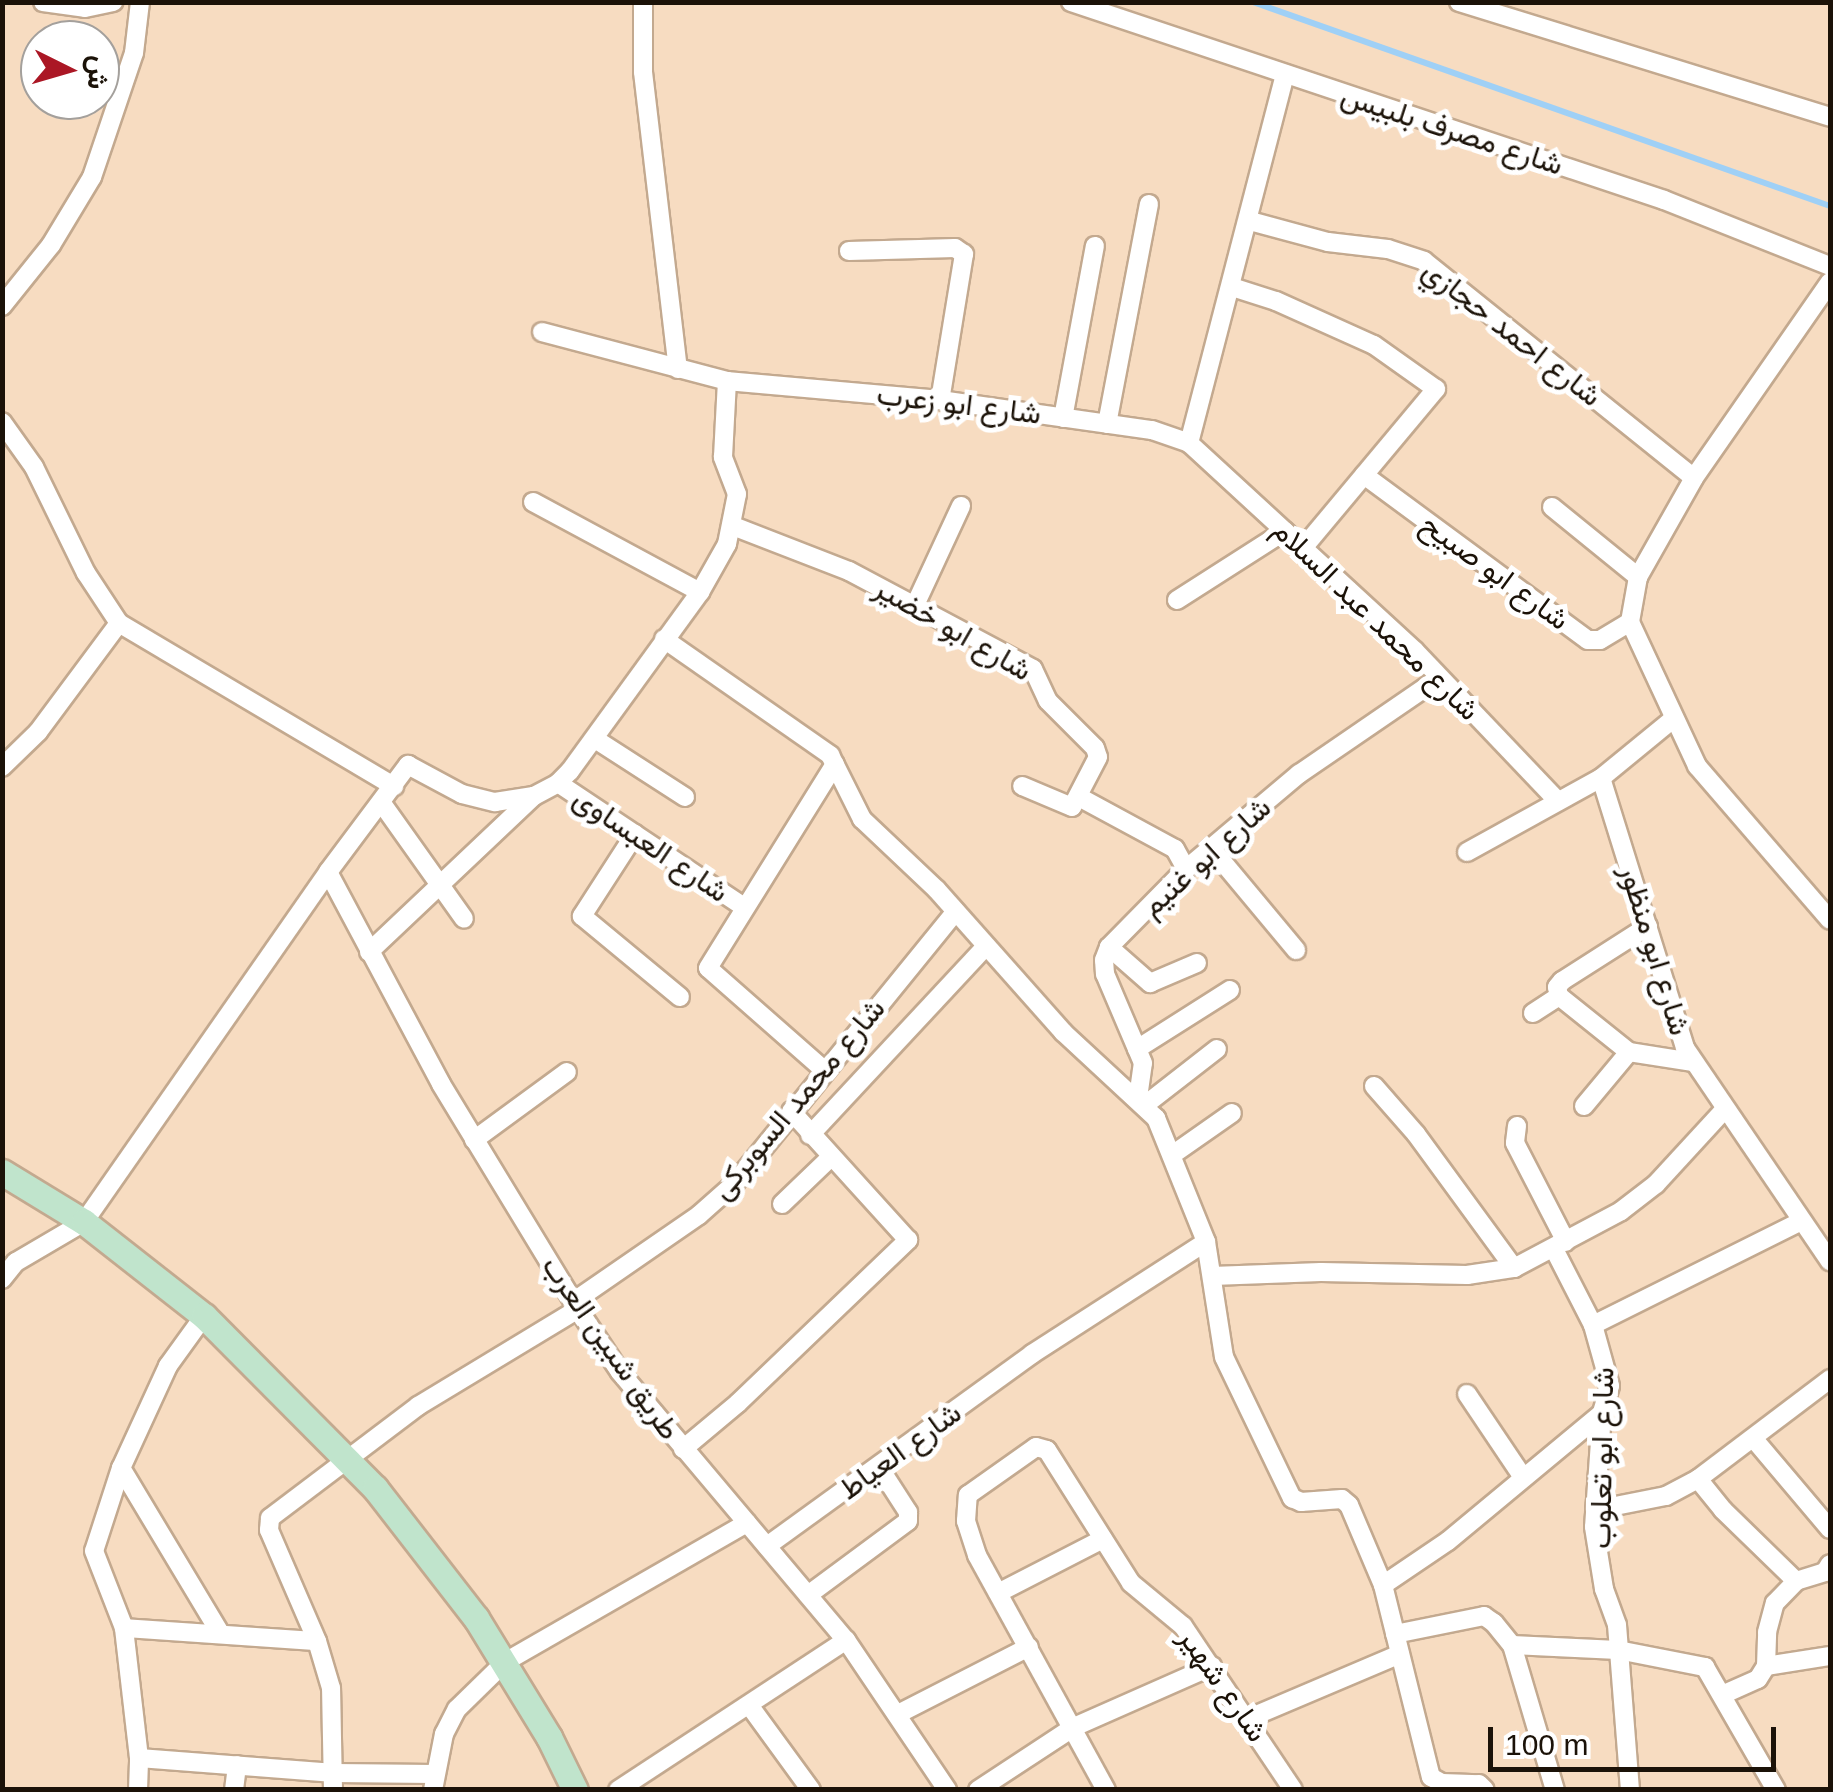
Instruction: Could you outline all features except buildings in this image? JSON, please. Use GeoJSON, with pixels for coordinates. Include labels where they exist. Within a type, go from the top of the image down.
{"type":"FeatureCollection","features":[{"type":"Feature","properties":{"kind":"street"},"geometry":{"type":"LineString","coordinates":[[43,2],[85,8],[113,2]]}},
{"type":"Feature","properties":{"kind":"street"},"geometry":{"type":"LineString","coordinates":[[2,306],[51,244],[92,177],[134,53],[140,2]]}},
{"type":"Feature","properties":{"kind":"street"},"geometry":{"type":"LineString","coordinates":[[643,2],[643,72],[678,370]]}},
{"type":"Feature","properties":{"kind":"street","name":"شارع مصرف بلبيس"},"geometry":{"type":"LineString","coordinates":[[1071,2],[1664,200],[1830,265]]}},
{"type":"Feature","properties":{"kind":"street"},"geometry":{"type":"LineString","coordinates":[[1459,2],[1830,117]]}},
{"type":"Feature","properties":{"kind":"street"},"geometry":{"type":"LineString","coordinates":[[1190,444],[1285,74]]}},
{"type":"Feature","properties":{"kind":"street"},"geometry":{"type":"LineString","coordinates":[[1108,424],[1149,204]]}},
{"type":"Feature","properties":{"kind":"street","name":"شارع احمد حجازي"},"geometry":{"type":"LineString","coordinates":[[1250,221],[1328,242],[1388,249],[1424,262],[1694,478]]}},
{"type":"Feature","properties":{"kind":"street"},"geometry":{"type":"LineString","coordinates":[[1062,418],[1096,246]]}},
{"type":"Feature","properties":{"kind":"street"},"geometry":{"type":"LineString","coordinates":[[848,251],[955,248],[964,254],[940,400]]}},
{"type":"Feature","properties":{"kind":"street"},"geometry":{"type":"LineString","coordinates":[[1830,282],[1694,478],[1638,577],[1630,622],[1673,718],[1706,779],[1830,920]]}},
{"type":"Feature","properties":{"kind":"street"},"geometry":{"type":"LineString","coordinates":[[1232,287],[1276,301],[1374,345],[1436,389],[1303,548]]}},
{"type":"Feature","properties":{"kind":"street","name":"شارع ابو زعرب"},"geometry":{"type":"LineString","coordinates":[[542,332],[727,381],[940,400],[1152,430],[1190,444]]}},
{"type":"Feature","properties":{"kind":"street"},"geometry":{"type":"LineString","coordinates":[[369,952],[534,796],[558,783],[595,739],[700,592],[720,560],[732,526],[737,494],[722,448],[727,381]]}},
{"type":"Feature","properties":{"kind":"street"},"geometry":{"type":"LineString","coordinates":[[2,422],[34,467],[86,573],[119,623],[394,786]]}},
{"type":"Feature","properties":{"kind":"street","name":"شارع محمد عبد السلام"},"geometry":{"type":"LineString","coordinates":[[1190,444],[1438,678],[1558,801]]}},
{"type":"Feature","properties":{"kind":"street","name":"شارع ابو صبيح"},"geometry":{"type":"LineString","coordinates":[[1364,475],[1588,640],[1600,640],[1630,622]]}},
{"type":"Feature","properties":{"kind":"street"},"geometry":{"type":"LineString","coordinates":[[533,502],[700,592]]}},
{"type":"Feature","properties":{"kind":"street"},"geometry":{"type":"LineString","coordinates":[[916,603],[961,506]]}},
{"type":"Feature","properties":{"kind":"street"},"geometry":{"type":"LineString","coordinates":[[1552,507],[1638,577]]}},
{"type":"Feature","properties":{"kind":"street","name":"شارع ابو خضير"},"geometry":{"type":"LineString","coordinates":[[732,526],[820,557],[916,603],[1038,674],[1048,702],[1097,750],[1096,763],[1075,802]]}},
{"type":"Feature","properties":{"kind":"street"},"geometry":{"type":"LineString","coordinates":[[1177,600],[1285,531]]}},
{"type":"Feature","properties":{"kind":"street"},"geometry":{"type":"LineString","coordinates":[[2,767],[10,751],[119,623]]}},
{"type":"Feature","properties":{"kind":"street"},"geometry":{"type":"LineString","coordinates":[[664,640],[813,741],[836,764],[862,819],[956,911],[1063,1032],[1142,1102],[1161,1124],[1206,1242],[1224,1357],[1292,1498],[1301,1502],[1346,1501],[1363,1530],[1383,1585],[1432,1777],[1442,1783],[1480,1784],[1485,1790]]}},
{"type":"Feature","properties":{"kind":"street","name":"شارع ابو غنيم"},"geometry":{"type":"LineString","coordinates":[[1109,947],[1211,848],[1324,756],[1438,678]]}},
{"type":"Feature","properties":{"kind":"street"},"geometry":{"type":"LineString","coordinates":[[1468,852],[1600,778],[1673,718]]}},
{"type":"Feature","properties":{"kind":"street"},"geometry":{"type":"LineString","coordinates":[[595,739],[685,797]]}},
{"type":"Feature","properties":{"kind":"street"},"geometry":{"type":"LineString","coordinates":[[824,1070],[708,971],[744,906],[836,764]]}},
{"type":"Feature","properties":{"kind":"street"},"geometry":{"type":"LineString","coordinates":[[2,1279],[16,1262],[84,1222],[328,872],[408,765],[478,800],[534,796]]}},
{"type":"Feature","properties":{"kind":"street","name":"شارع ابو منظور"},"geometry":{"type":"LineString","coordinates":[[1600,778],[1672,1012],[1693,1062],[1830,1261]]}},
{"type":"Feature","properties":{"kind":"street","name":"شارع العبساوى"},"geometry":{"type":"LineString","coordinates":[[558,783],[744,906]]}},
{"type":"Feature","properties":{"kind":"street"},"geometry":{"type":"LineString","coordinates":[[1022,786],[1075,802],[1175,849],[1186,869]]}},
{"type":"Feature","properties":{"kind":"street"},"geometry":{"type":"LineString","coordinates":[[382,802],[464,919]]}},
{"type":"Feature","properties":{"kind":"street"},"geometry":{"type":"LineString","coordinates":[[635,834],[582,911],[582,917],[680,997]]}},
{"type":"Feature","properties":{"kind":"street"},"geometry":{"type":"LineString","coordinates":[[1211,848],[1296,950]]}},
{"type":"Feature","properties":{"kind":"street","name":"طريق شبين العرب"},"geometry":{"type":"LineString","coordinates":[[328,872],[474,1140],[576,1306],[683,1449],[846,1640],[947,1790]]}},
{"type":"Feature","properties":{"kind":"street","name":"شارع محمد السوبركى"},"geometry":{"type":"LineString","coordinates":[[318,1641],[268,1523],[418,1406],[576,1306],[717,1200],[751,1165],[956,911]]}},
{"type":"Feature","properties":{"kind":"street"},"geometry":{"type":"LineString","coordinates":[[1648,926],[1558,983],[1559,996],[1630,1052],[1693,1062]]}},
{"type":"Feature","properties":{"kind":"street"},"geometry":{"type":"LineString","coordinates":[[810,1135],[986,946]]}},
{"type":"Feature","properties":{"kind":"street"},"geometry":{"type":"LineString","coordinates":[[1142,1102],[1143,1064],[1105,974],[1104,960],[1109,947],[1150,983],[1196,962]]}},
{"type":"Feature","properties":{"kind":"street"},"geometry":{"type":"LineString","coordinates":[[1138,1049],[1230,990]]}},
{"type":"Feature","properties":{"kind":"street"},"geometry":{"type":"LineString","coordinates":[[1532,1013],[1559,996]]}},
{"type":"Feature","properties":{"kind":"street"},"geometry":{"type":"LineString","coordinates":[[1142,1102],[1217,1049]]}},
{"type":"Feature","properties":{"kind":"street"},"geometry":{"type":"LineString","coordinates":[[1584,1106],[1630,1052]]}},
{"type":"Feature","properties":{"kind":"street"},"geometry":{"type":"LineString","coordinates":[[474,1140],[567,1072]]}},
{"type":"Feature","properties":{"kind":"street"},"geometry":{"type":"LineString","coordinates":[[1374,1086],[1416,1134],[1514,1268]]}},
{"type":"Feature","properties":{"kind":"street"},"geometry":{"type":"LineString","coordinates":[[1212,1276],[1321,1272],[1467,1275],[1514,1268],[1621,1211],[1656,1184],[1724,1110]]}},
{"type":"Feature","properties":{"kind":"street"},"geometry":{"type":"LineString","coordinates":[[683,1449],[749,1393],[908,1240],[791,1111]]}},
{"type":"Feature","properties":{"kind":"street"},"geometry":{"type":"LineString","coordinates":[[1172,1155],[1232,1113]]}},
{"type":"Feature","properties":{"kind":"street","name":"شارع ابو تعلوب"},"geometry":{"type":"LineString","coordinates":[[1518,1126],[1515,1143],[1594,1325],[1609,1372],[1594,1510],[1601,1575],[1618,1625],[1630,1790]]}},
{"type":"Feature","properties":{"kind":"street"},"geometry":{"type":"LineString","coordinates":[[782,1204],[830,1158]]}},
{"type":"Feature","properties":{"kind":"street"},"geometry":{"type":"LineString","coordinates":[[2,1172],[84,1222],[204,1316],[347,1459],[436,1564],[505,1662],[575,1790]]}},
{"type":"Feature","properties":{"kind":"street"},"geometry":{"type":"LineString","coordinates":[[1594,1325],[1802,1221]]}},
{"type":"Feature","properties":{"kind":"street","name":"شارع العياط"},"geometry":{"type":"LineString","coordinates":[[767,1546],[1032,1354],[1206,1242]]}},
{"type":"Feature","properties":{"kind":"street"},"geometry":{"type":"LineString","coordinates":[[138,1790],[139,1758],[124,1628],[94,1551],[121,1468],[168,1366],[204,1316]]}},
{"type":"Feature","properties":{"kind":"street"},"geometry":{"type":"LineString","coordinates":[[1594,1510],[1666,1496],[1698,1478],[1830,1380]]}},
{"type":"Feature","properties":{"kind":"street"},"geometry":{"type":"LineString","coordinates":[[1467,1394],[1522,1476]]}},
{"type":"Feature","properties":{"kind":"street"},"geometry":{"type":"LineString","coordinates":[[1383,1585],[1448,1541],[1522,1476],[1602,1414]]}},
{"type":"Feature","properties":{"kind":"street"},"geometry":{"type":"LineString","coordinates":[[1753,1438],[1830,1529]]}},
{"type":"Feature","properties":{"kind":"street","name":"شارع شهير"},"geometry":{"type":"LineString","coordinates":[[998,1592],[970,1538],[966,1500],[974,1490],[1040,1446],[1048,1450],[1131,1583],[1184,1626],[1293,1790]]}},
{"type":"Feature","properties":{"kind":"street"},"geometry":{"type":"LineString","coordinates":[[808,1595],[908,1521],[908,1512],[879,1466]]}},
{"type":"Feature","properties":{"kind":"street"},"geometry":{"type":"LineString","coordinates":[[121,1468],[220,1633]]}},
{"type":"Feature","properties":{"kind":"street"},"geometry":{"type":"LineString","coordinates":[[1698,1478],[1723,1510],[1796,1581]]}},
{"type":"Feature","properties":{"kind":"street"},"geometry":{"type":"LineString","coordinates":[[139,1758],[236,1766],[333,1781],[433,1781],[444,1734],[457,1709],[505,1662],[746,1523]]}},
{"type":"Feature","properties":{"kind":"street"},"geometry":{"type":"LineString","coordinates":[[1103,1539],[998,1592],[1106,1790]]}},
{"type":"Feature","properties":{"kind":"street"},"geometry":{"type":"LineString","coordinates":[[1722,1695],[1757,1680],[1766,1666],[1767,1632],[1776,1603],[1796,1581],[1828,1568]]}},
{"type":"Feature","properties":{"kind":"street"},"geometry":{"type":"LineString","coordinates":[[1395,1634],[1484,1616],[1512,1645],[1555,1790]]}},
{"type":"Feature","properties":{"kind":"street"},"geometry":{"type":"LineString","coordinates":[[124,1628],[318,1641],[331,1688],[333,1781]]}},
{"type":"Feature","properties":{"kind":"street"},"geometry":{"type":"LineString","coordinates":[[618,1790],[846,1640]]}},
{"type":"Feature","properties":{"kind":"street"},"geometry":{"type":"LineString","coordinates":[[1512,1645],[1618,1650],[1700,1664],[1722,1695],[1737,1728],[1760,1755],[1776,1790]]}},
{"type":"Feature","properties":{"kind":"street"},"geometry":{"type":"LineString","coordinates":[[898,1714],[1029,1647]]}},
{"type":"Feature","properties":{"kind":"street"},"geometry":{"type":"LineString","coordinates":[[1247,1719],[1400,1654]]}},
{"type":"Feature","properties":{"kind":"street"},"geometry":{"type":"LineString","coordinates":[[1766,1666],[1830,1656]]}},
{"type":"Feature","properties":{"kind":"street"},"geometry":{"type":"LineString","coordinates":[[978,1790],[1074,1728],[1212,1666]]}},
{"type":"Feature","properties":{"kind":"street"},"geometry":{"type":"LineString","coordinates":[[749,1706],[811,1790]]}},
{"type":"Feature","properties":{"kind":"street"},"geometry":{"type":"LineString","coordinates":[[234,1790],[236,1766]]}},
{"type":"Feature","properties":{"kind":"waterway"},"geometry":{"type":"LineString","coordinates":[[1253,2],[1830,206]]}}]}
